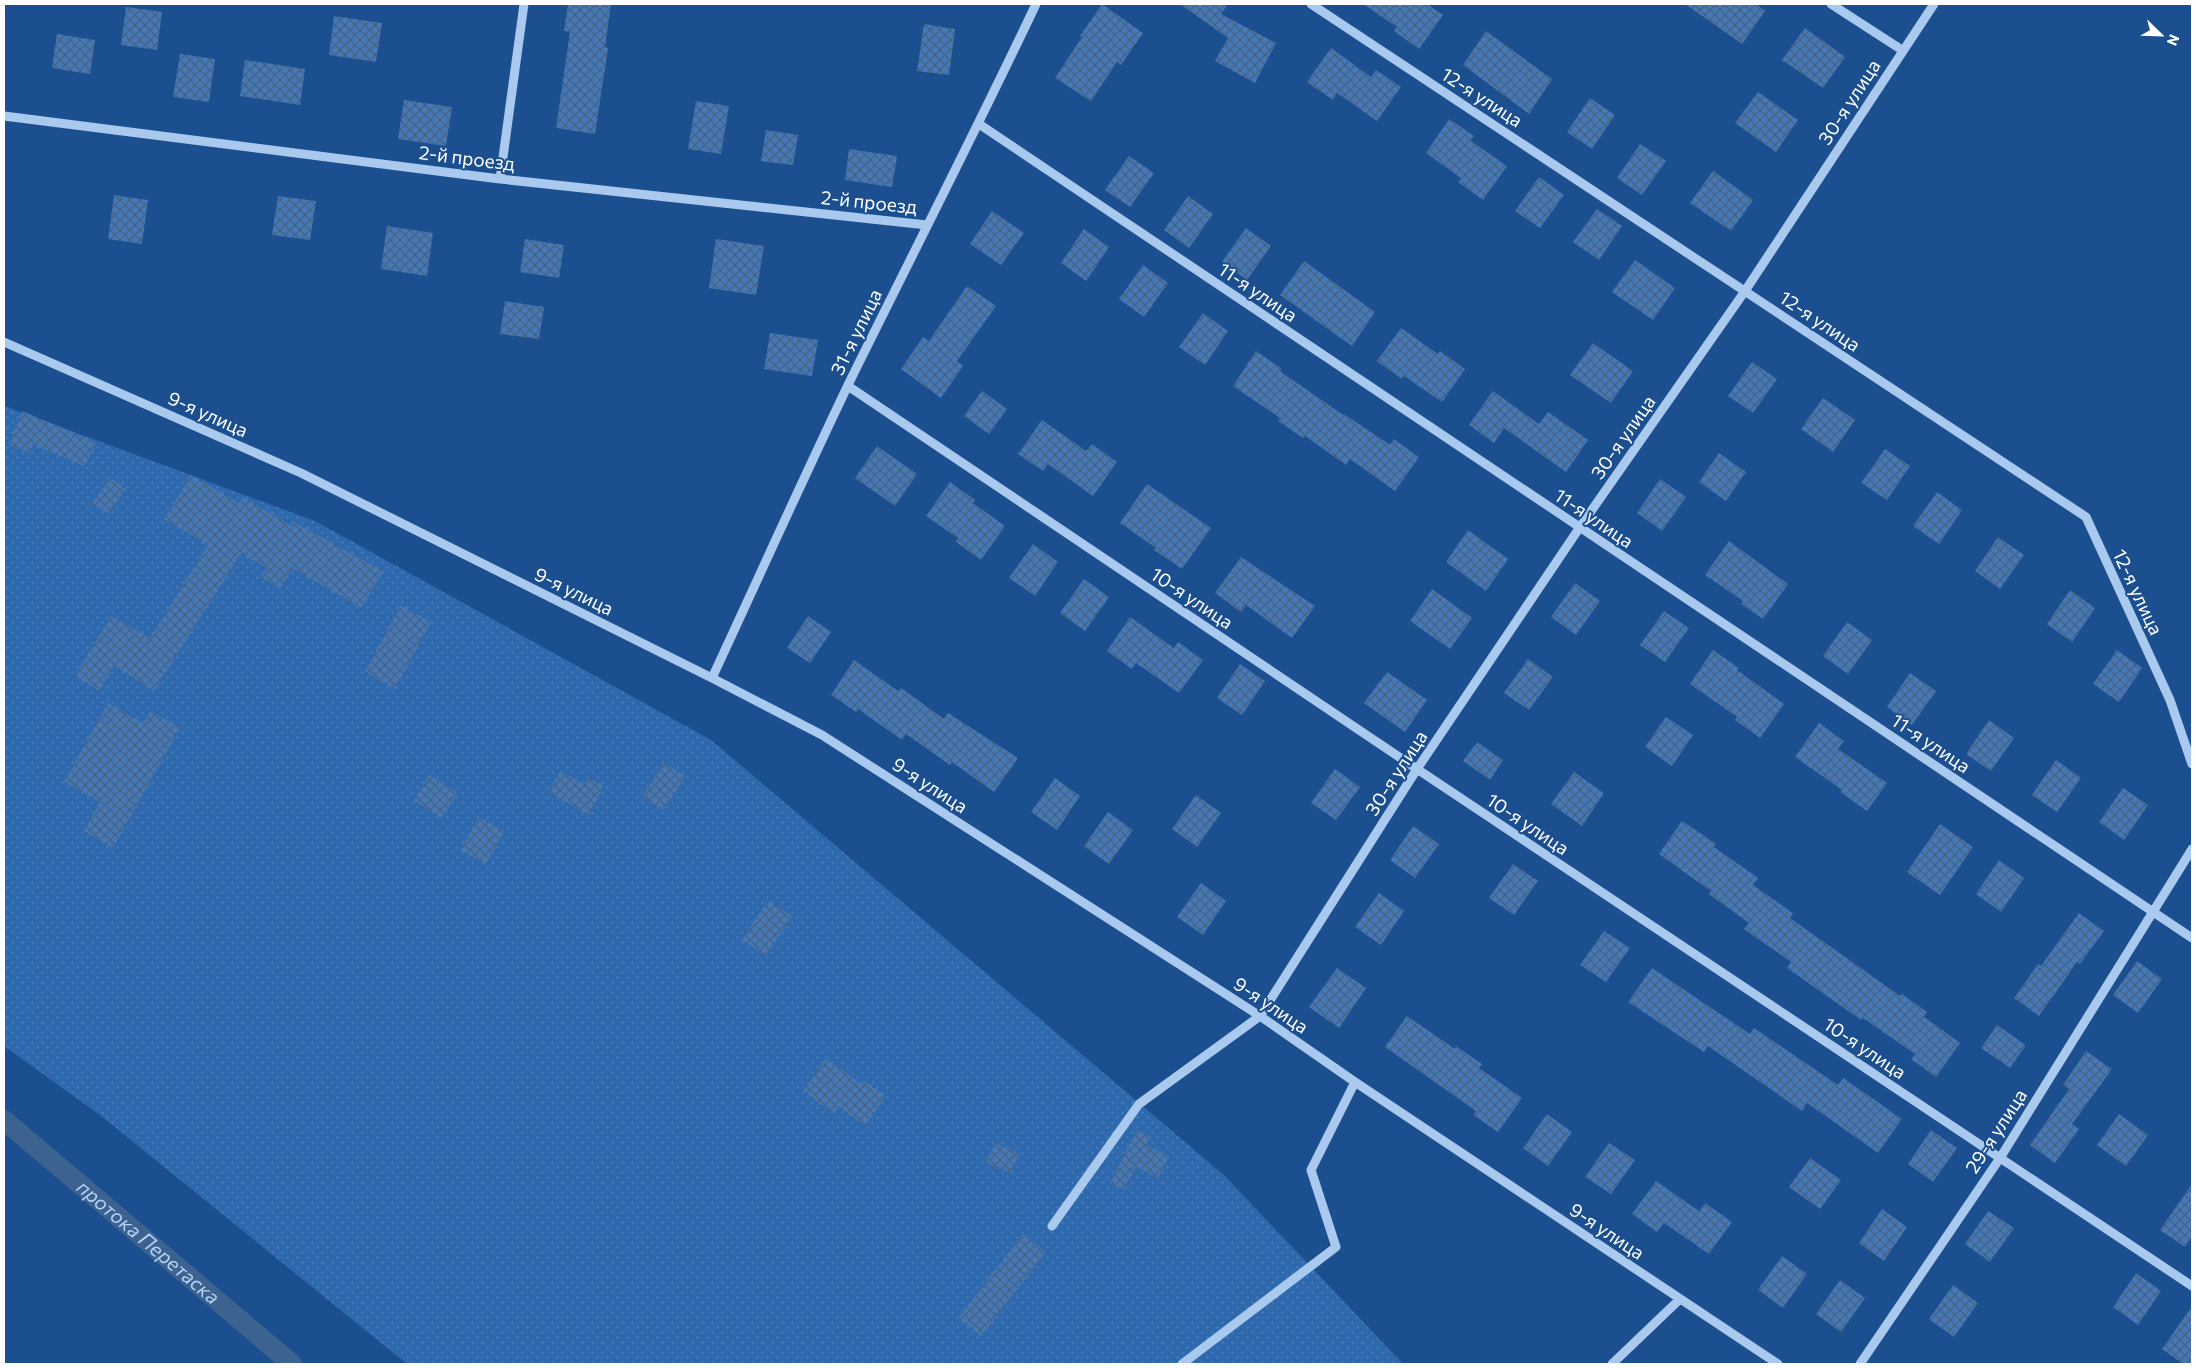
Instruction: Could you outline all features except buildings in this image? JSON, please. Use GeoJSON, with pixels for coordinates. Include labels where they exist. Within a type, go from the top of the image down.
{"type":"FeatureCollection","features":[{"type":"Feature","properties":{"kind":"street"},"geometry":{"type":"LineString","coordinates":[[500,179],[524,4]]}},
{"type":"Feature","properties":{"kind":"street","name":"31-я улица"},"geometry":{"type":"LineString","coordinates":[[712,678],[848,386],[979,124],[1036,4]]}},
{"type":"Feature","properties":{"kind":"street","name":"12-я улица"},"geometry":{"type":"LineString","coordinates":[[1311,4],[2086,517],[2170,700],[2192,764]]}},
{"type":"Feature","properties":{"kind":"street"},"geometry":{"type":"LineString","coordinates":[[1831,4],[1902,50]]}},
{"type":"Feature","properties":{"kind":"street","name":"30-я улица"},"geometry":{"type":"LineString","coordinates":[[1260,1016],[1417,769],[1580,528],[1746,291],[1902,50],[1934,4]]}},
{"type":"Feature","properties":{"kind":"street","name":"2-й проезд"},"geometry":{"type":"LineString","coordinates":[[4,116],[500,179],[927,225]]}},
{"type":"Feature","properties":{"kind":"street","name":"11-я улица"},"geometry":{"type":"LineString","coordinates":[[979,124],[2192,938]]}},
{"type":"Feature","properties":{"kind":"street","name":"9-я улица"},"geometry":{"type":"LineString","coordinates":[[4,342],[301,473],[712,678],[822,735],[1260,1016],[1355,1082],[1778,1364]]}},
{"type":"Feature","properties":{"kind":"street","name":"10-я улица"},"geometry":{"type":"LineString","coordinates":[[848,386],[1417,769],[2192,1286]]}},
{"type":"Feature","properties":{"kind":"street"},"geometry":{"type":"LineString","coordinates":[[2153,912],[2192,849]]}},
{"type":"Feature","properties":{"kind":"street","name":"29-я улица"},"geometry":{"type":"LineString","coordinates":[[1860,1364],[2000,1158],[2153,912]]}},
{"type":"Feature","properties":{"kind":"street"},"geometry":{"type":"LineString","coordinates":[[1052,1226],[1139,1104],[1260,1016]]}},
{"type":"Feature","properties":{"kind":"street"},"geometry":{"type":"LineString","coordinates":[[1182,1364],[1336,1247],[1311,1170],[1355,1082]]}},
{"type":"Feature","properties":{"kind":"street"},"geometry":{"type":"LineString","coordinates":[[1612,1364],[1680,1299]]}},
{"type":"Feature","properties":{"kind":"shaded area"},"geometry":{"type":"Polygon","coordinates":[[[4,406],[315,521],[711,740],[1224,1175],[1403,1364],[407,1364],[100,1115],[4,1046],[4,406]]]}},
{"type":"Feature","properties":{"kind":"waterway","name":"протока Перетаска"},"geometry":{"type":"LineString","coordinates":[[4,1120],[292,1364]]}}]}
